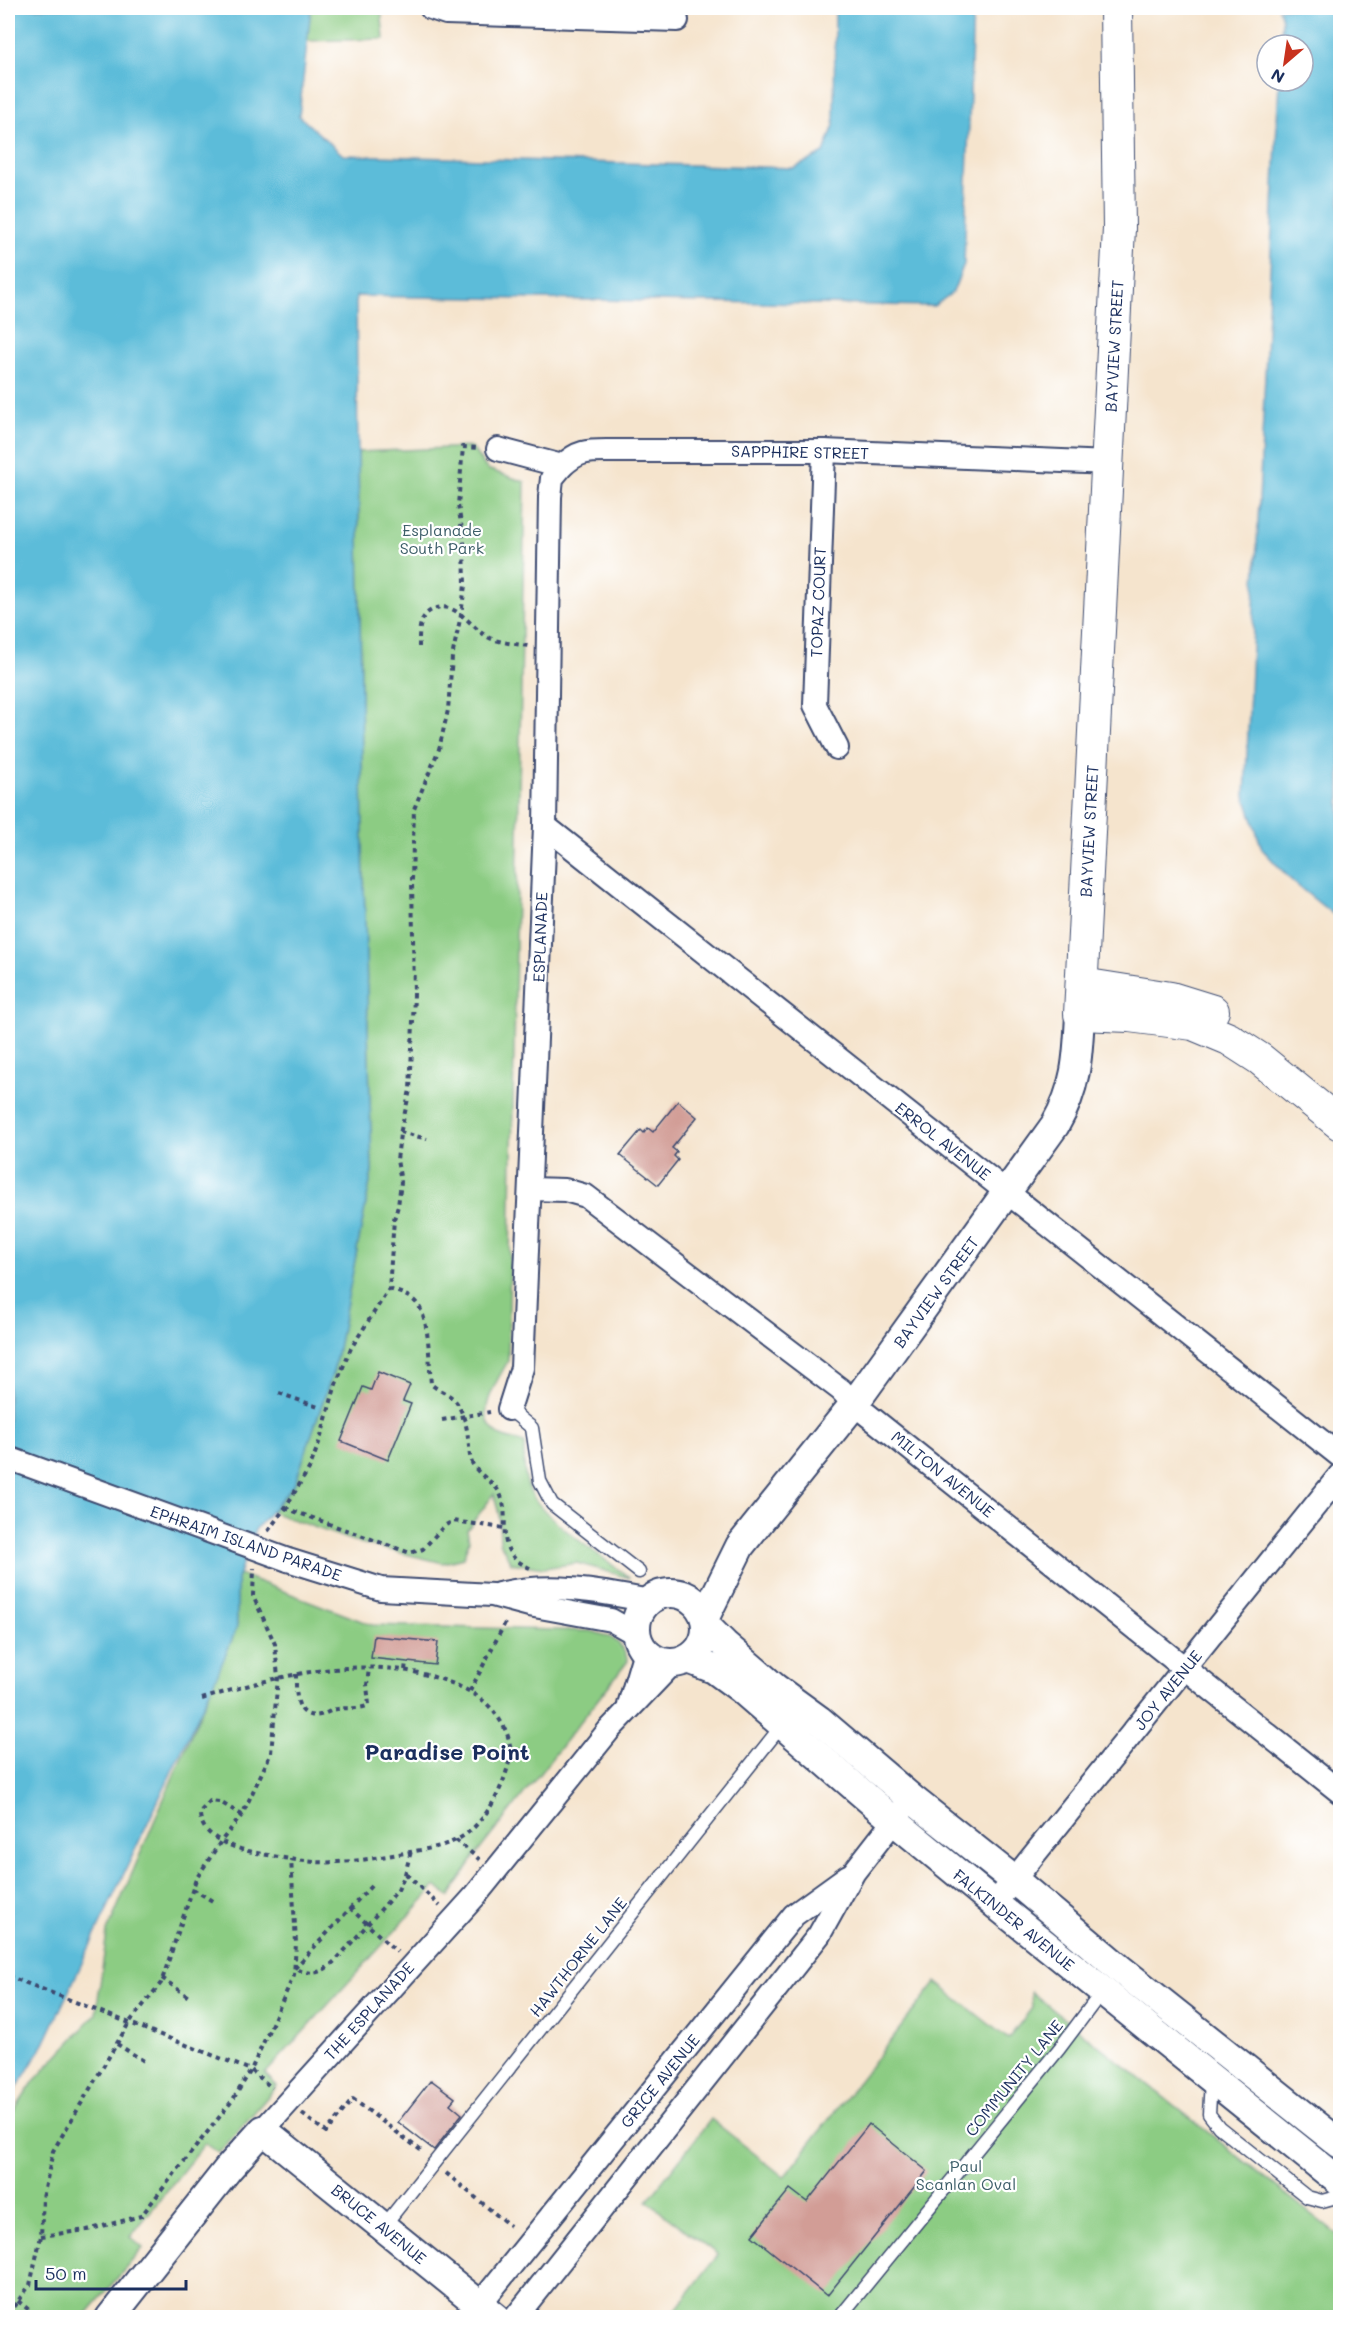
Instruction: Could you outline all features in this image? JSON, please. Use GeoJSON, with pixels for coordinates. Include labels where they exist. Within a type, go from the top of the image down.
{"type":"FeatureCollection","features":[{"type":"Feature","properties":{"kind":"main road","name":"BAYVIEW STREET"},"geometry":{"type":"LineString","coordinates":[[1081,999],[1119,228],[1116,8]]}},
{"type":"Feature","properties":{"kind":"main road"},"geometry":{"type":"LineString","coordinates":[[1081,999],[1171,998],[1227,1017],[1262,1036],[1341,1098]]}},
{"type":"Feature","properties":{"kind":"main road"},"geometry":{"type":"LineString","coordinates":[[1081,999],[1193,1024],[1229,1039],[1260,1059],[1341,1124]]}},
{"type":"Feature","properties":{"kind":"street"},"geometry":{"type":"LineString","coordinates":[[431,8],[446,13],[677,20]]}},
{"type":"Feature","properties":{"kind":"street"},"geometry":{"type":"LineString","coordinates":[[498,449],[562,466]]}},
{"type":"Feature","properties":{"kind":"street","name":"SAPPHIRE STREET"},"geometry":{"type":"LineString","coordinates":[[562,466],[572,456],[583,451],[824,451],[1109,463]]}},
{"type":"Feature","properties":{"kind":"street","name":"TOPAZ COURT"},"geometry":{"type":"LineString","coordinates":[[824,451],[815,705],[837,748]]}},
{"type":"Feature","properties":{"kind":"street","name":"ESPLANADE"},"geometry":{"type":"LineString","coordinates":[[509,1409],[522,1368],[530,1189],[545,826],[549,497],[552,478],[562,466]]}},
{"type":"Feature","properties":{"kind":"street","name":"ERROL AVENUE"},"geometry":{"type":"LineString","coordinates":[[545,826],[1341,1456]]}},
{"type":"Feature","properties":{"kind":"street","name":"BAYVIEW STREET"},"geometry":{"type":"LineString","coordinates":[[677,1594],[690,1587],[740,1546],[854,1404],[1043,1144],[1069,1097],[1077,1066],[1081,999]]}},
{"type":"Feature","properties":{"kind":"street","name":"MILTON AVENUE"},"geometry":{"type":"LineString","coordinates":[[530,1189],[565,1190],[586,1196],[841,1390],[854,1404],[1341,1792]]}},
{"type":"Feature","properties":{"kind":"street","name":"EPHRAIM ISLAND PARADE"},"geometry":{"type":"LineString","coordinates":[[8,1458],[288,1560],[381,1589],[492,1595],[529,1605],[611,1620],[641,1643]]}},
{"type":"Feature","properties":{"kind":"street","name":"JOY AVENUE"},"geometry":{"type":"LineString","coordinates":[[995,1904],[1341,1475]]}},
{"type":"Feature","properties":{"kind":"street","name":"BAYVIEW STREET"},"geometry":{"type":"LineString","coordinates":[[705,1622],[740,1546]]}},
{"type":"Feature","properties":{"kind":"street","name":"EPHRAIM ISLAND PARADE"},"geometry":{"type":"LineString","coordinates":[[492,1595],[519,1589],[586,1589],[649,1601]]}},
{"type":"Feature","properties":{"kind":"street"},"geometry":{"type":"LineString","coordinates":[[677,1594],[692,1600],[705,1622],[703,1644],[681,1661],[653,1658],[641,1643],[636,1622],[641,1610],[649,1601],[660,1595],[677,1594]]}},
{"type":"Feature","properties":{"kind":"street","name":"FALKINDER AVENUE"},"geometry":{"type":"LineString","coordinates":[[705,1622],[790,1715],[893,1820],[1102,1992],[1339,2182]]}},
{"type":"Feature","properties":{"kind":"street","name":"THE ESPLANADE"},"geometry":{"type":"LineString","coordinates":[[629,1707],[641,1643]]}},
{"type":"Feature","properties":{"kind":"street","name":"FALKINDER AVENUE"},"geometry":{"type":"LineString","coordinates":[[681,1661],[714,1669],[790,1715],[819,1720],[1120,1969],[1341,2144]]}},
{"type":"Feature","properties":{"kind":"street","name":"THE ESPLANADE"},"geometry":{"type":"LineString","coordinates":[[110,2318],[228,2169],[494,1872],[629,1707],[681,1661]]}},
{"type":"Feature","properties":{"kind":"street","name":"GRICE AVENUE"},"geometry":{"type":"LineString","coordinates":[[515,2318],[819,1935],[854,1872],[893,1820],[912,1799]]}},
{"type":"Feature","properties":{"kind":"street","name":"GRICE AVENUE"},"geometry":{"type":"LineString","coordinates":[[488,2311],[510,2268],[794,1915],[854,1872]]}},
{"type":"Feature","properties":{"kind":"street"},"geometry":{"type":"LineString","coordinates":[[808,1905],[827,1921]]}},
{"type":"Feature","properties":{"kind":"street","name":"BRUCE AVENUE"},"geometry":{"type":"LineString","coordinates":[[263,2130],[488,2311]]}},
{"type":"Feature","properties":{"kind":"street"},"geometry":{"type":"LineString","coordinates":[[510,2268],[537,2290]]}},
{"type":"Feature","properties":{"kind":"lane"},"geometry":{"type":"LineString","coordinates":[[509,1409],[532,1428],[540,1481],[552,1504],[639,1572]]}},
{"type":"Feature","properties":{"kind":"lane","name":"HAWTHORNE LANE"},"geometry":{"type":"LineString","coordinates":[[382,2228],[790,1715]]}},
{"type":"Feature","properties":{"kind":"lane","name":"COMMUNITY LANE"},"geometry":{"type":"LineString","coordinates":[[840,2318],[1059,2049],[1120,1969]]}},
{"type":"Feature","properties":{"kind":"path"},"geometry":{"type":"LineString","coordinates":[[266,1538],[270,1527],[299,1488],[317,1449],[336,1384],[351,1348],[389,1290],[394,1219],[401,1182],[397,1160],[400,1132],[408,1107],[412,1048],[414,808],[439,749],[448,710],[452,657],[462,615],[465,542],[458,505],[463,447],[498,449]]}},
{"type":"Feature","properties":{"kind":"path"},"geometry":{"type":"LineString","coordinates":[[419,647],[420,626],[429,612],[434,608],[443,607],[462,615],[490,638],[547,650]]}},
{"type":"Feature","properties":{"kind":"path"},"geometry":{"type":"LineString","coordinates":[[400,1132],[427,1139]]}},
{"type":"Feature","properties":{"kind":"path"},"geometry":{"type":"LineString","coordinates":[[389,1290],[402,1293],[418,1304],[426,1329],[431,1384],[438,1391],[453,1398],[463,1417],[469,1439],[469,1455],[475,1468],[493,1483],[502,1497],[506,1543],[516,1562],[533,1569]]}},
{"type":"Feature","properties":{"kind":"path"},"geometry":{"type":"LineString","coordinates":[[279,1393],[321,1408]]}},
{"type":"Feature","properties":{"kind":"path"},"geometry":{"type":"LineString","coordinates":[[442,1420],[509,1409]]}},
{"type":"Feature","properties":{"kind":"path"},"geometry":{"type":"LineString","coordinates":[[285,1508],[410,1553],[423,1549],[444,1526],[453,1521],[504,1528]]}},
{"type":"Feature","properties":{"kind":"path"},"geometry":{"type":"LineString","coordinates":[[8,2314],[30,2285],[41,2236],[43,2198],[53,2151],[129,2023],[161,1983],[196,1879],[221,1841],[242,1815],[271,1753],[278,1678],[275,1644],[253,1596],[253,1570],[257,1559]]}},
{"type":"Feature","properties":{"kind":"path"},"geometry":{"type":"LineString","coordinates":[[470,1691],[509,1616]]}},
{"type":"Feature","properties":{"kind":"path"},"geometry":{"type":"LineString","coordinates":[[405,1670],[406,1662]]}},
{"type":"Feature","properties":{"kind":"path"},"geometry":{"type":"LineString","coordinates":[[296,1674],[296,1700],[301,1709],[314,1716],[322,1715],[332,1709],[369,1705],[369,1668]]}},
{"type":"Feature","properties":{"kind":"path"},"geometry":{"type":"LineString","coordinates":[[202,1699],[251,1683],[296,1674],[369,1668],[405,1670],[429,1675],[470,1691],[482,1699],[502,1723],[510,1738],[511,1752],[505,1777],[493,1800],[480,1821],[468,1833],[456,1840],[411,1851],[339,1862],[291,1859],[250,1851],[221,1841],[207,1830],[200,1819],[200,1812],[210,1801],[220,1802],[242,1815]]}},
{"type":"Feature","properties":{"kind":"path"},"geometry":{"type":"LineString","coordinates":[[456,1840],[494,1872]]}},
{"type":"Feature","properties":{"kind":"path"},"geometry":{"type":"LineString","coordinates":[[294,1969],[313,1974],[326,1970],[369,1925],[398,1890],[411,1851]]}},
{"type":"Feature","properties":{"kind":"path"},"geometry":{"type":"LineString","coordinates":[[41,2236],[87,2230],[141,2216],[226,2109],[251,2070],[288,1992],[294,1969],[296,1943],[291,1859]]}},
{"type":"Feature","properties":{"kind":"path"},"geometry":{"type":"LineString","coordinates":[[405,1874],[454,1918]]}},
{"type":"Feature","properties":{"kind":"path"},"geometry":{"type":"LineString","coordinates":[[294,1969],[371,1886]]}},
{"type":"Feature","properties":{"kind":"path"},"geometry":{"type":"LineString","coordinates":[[193,1888],[214,1902]]}},
{"type":"Feature","properties":{"kind":"path"},"geometry":{"type":"LineString","coordinates":[[350,1908],[411,1965]]}},
{"type":"Feature","properties":{"kind":"path"},"geometry":{"type":"LineString","coordinates":[[8,1976],[251,2070],[272,2088]]}},
{"type":"Feature","properties":{"kind":"path"},"geometry":{"type":"LineString","coordinates":[[162,1978],[190,1998]]}},
{"type":"Feature","properties":{"kind":"path"},"geometry":{"type":"LineString","coordinates":[[117,2043],[144,2061]]}},
{"type":"Feature","properties":{"kind":"path"},"geometry":{"type":"LineString","coordinates":[[302,2114],[326,2132],[353,2099],[418,2149],[432,2156]]}},
{"type":"Feature","properties":{"kind":"path"},"geometry":{"type":"LineString","coordinates":[[442,2165],[444,2171],[510,2226]]}},
{"type":"Feature","properties":{"kind":"path"},"geometry":{"type":"LineString","coordinates":[[18,2301],[39,2318]]}},
{"type":"Feature","properties":{"kind":"green space"},"geometry":{"type":"Polygon","coordinates":[[[311,8],[381,8],[384,39],[307,41],[311,8]]]}},
{"type":"Feature","properties":{"kind":"green space","name":"Esplanade South Park"},"geometry":{"type":"Polygon","coordinates":[[[471,447],[487,469],[525,482],[508,1361],[489,1400],[487,1420],[501,1436],[524,1443],[524,1468],[531,1493],[538,1504],[562,1526],[630,1578],[577,1563],[544,1568],[511,1563],[500,1542],[499,1515],[494,1494],[467,1530],[469,1541],[463,1558],[443,1563],[356,1542],[271,1512],[295,1483],[334,1369],[372,1172],[363,847],[358,452],[471,447]]]}},
{"type":"Feature","properties":{"kind":"green space"},"geometry":{"type":"Polygon","coordinates":[[[239,1574],[372,1625],[591,1631],[605,1635],[619,1643],[628,1661],[475,1856],[449,1897],[436,1886],[265,2074],[277,2086],[219,2153],[205,2143],[130,2237],[143,2248],[84,2317],[8,2318],[8,2120],[34,2081],[96,2014],[107,1932],[237,1627],[237,1579],[239,1574]]]}},
{"type":"Feature","properties":{"kind":"green space","name":"Paul Scanlan Oval"},"geometry":{"type":"Polygon","coordinates":[[[936,1982],[1008,2039],[1032,2008],[1031,1992],[1340,2237],[1340,2317],[670,2317],[718,2255],[647,2201],[711,2119],[784,2177],[936,1982]]]}},
{"type":"Feature","properties":{"kind":"water"},"geometry":{"type":"Polygon","coordinates":[[[8,8],[311,8],[299,116],[343,155],[794,168],[824,153],[834,125],[835,8],[973,8],[964,264],[953,292],[934,306],[356,296],[363,847],[372,1172],[334,1369],[295,1483],[255,1530],[237,1579],[237,1627],[218,1673],[44,2044],[8,2102],[8,8]]]}},
{"type":"Feature","properties":{"kind":"water"},"geometry":{"type":"Polygon","coordinates":[[[1279,8],[1340,8],[1340,920],[1293,882],[1262,849],[1245,796],[1278,93],[1315,93],[1315,33],[1281,33],[1282,19],[1279,8]]]}},
{"type":"Feature","properties":{"kind":"building"},"geometry":{"type":"Polygon","coordinates":[[[678,1101],[697,1117],[672,1148],[677,1152],[674,1156],[678,1160],[658,1185],[620,1155],[641,1130],[644,1133],[648,1128],[653,1132],[678,1101]]]}},
{"type":"Feature","properties":{"kind":"building"},"geometry":{"type":"Polygon","coordinates":[[[378,1372],[410,1385],[403,1401],[411,1404],[388,1460],[341,1441],[363,1387],[371,1390],[378,1372]]]}},
{"type":"Feature","properties":{"kind":"building"},"geometry":{"type":"Polygon","coordinates":[[[374,1636],[438,1642],[435,1665],[371,1658],[374,1636]]]}},
{"type":"Feature","properties":{"kind":"building"},"geometry":{"type":"Polygon","coordinates":[[[431,2080],[455,2098],[450,2104],[462,2114],[434,2150],[398,2122],[431,2080]]]}},
{"type":"Feature","properties":{"kind":"building"},"geometry":{"type":"Polygon","coordinates":[[[869,2124],[927,2171],[827,2296],[752,2236],[790,2189],[807,2202],[869,2124]]]}},
{"type":"Feature","properties":{"kind":"district","name":"Paradise Point"},"geometry":{"type":"Point","coordinates":[447,1752]}}]}
